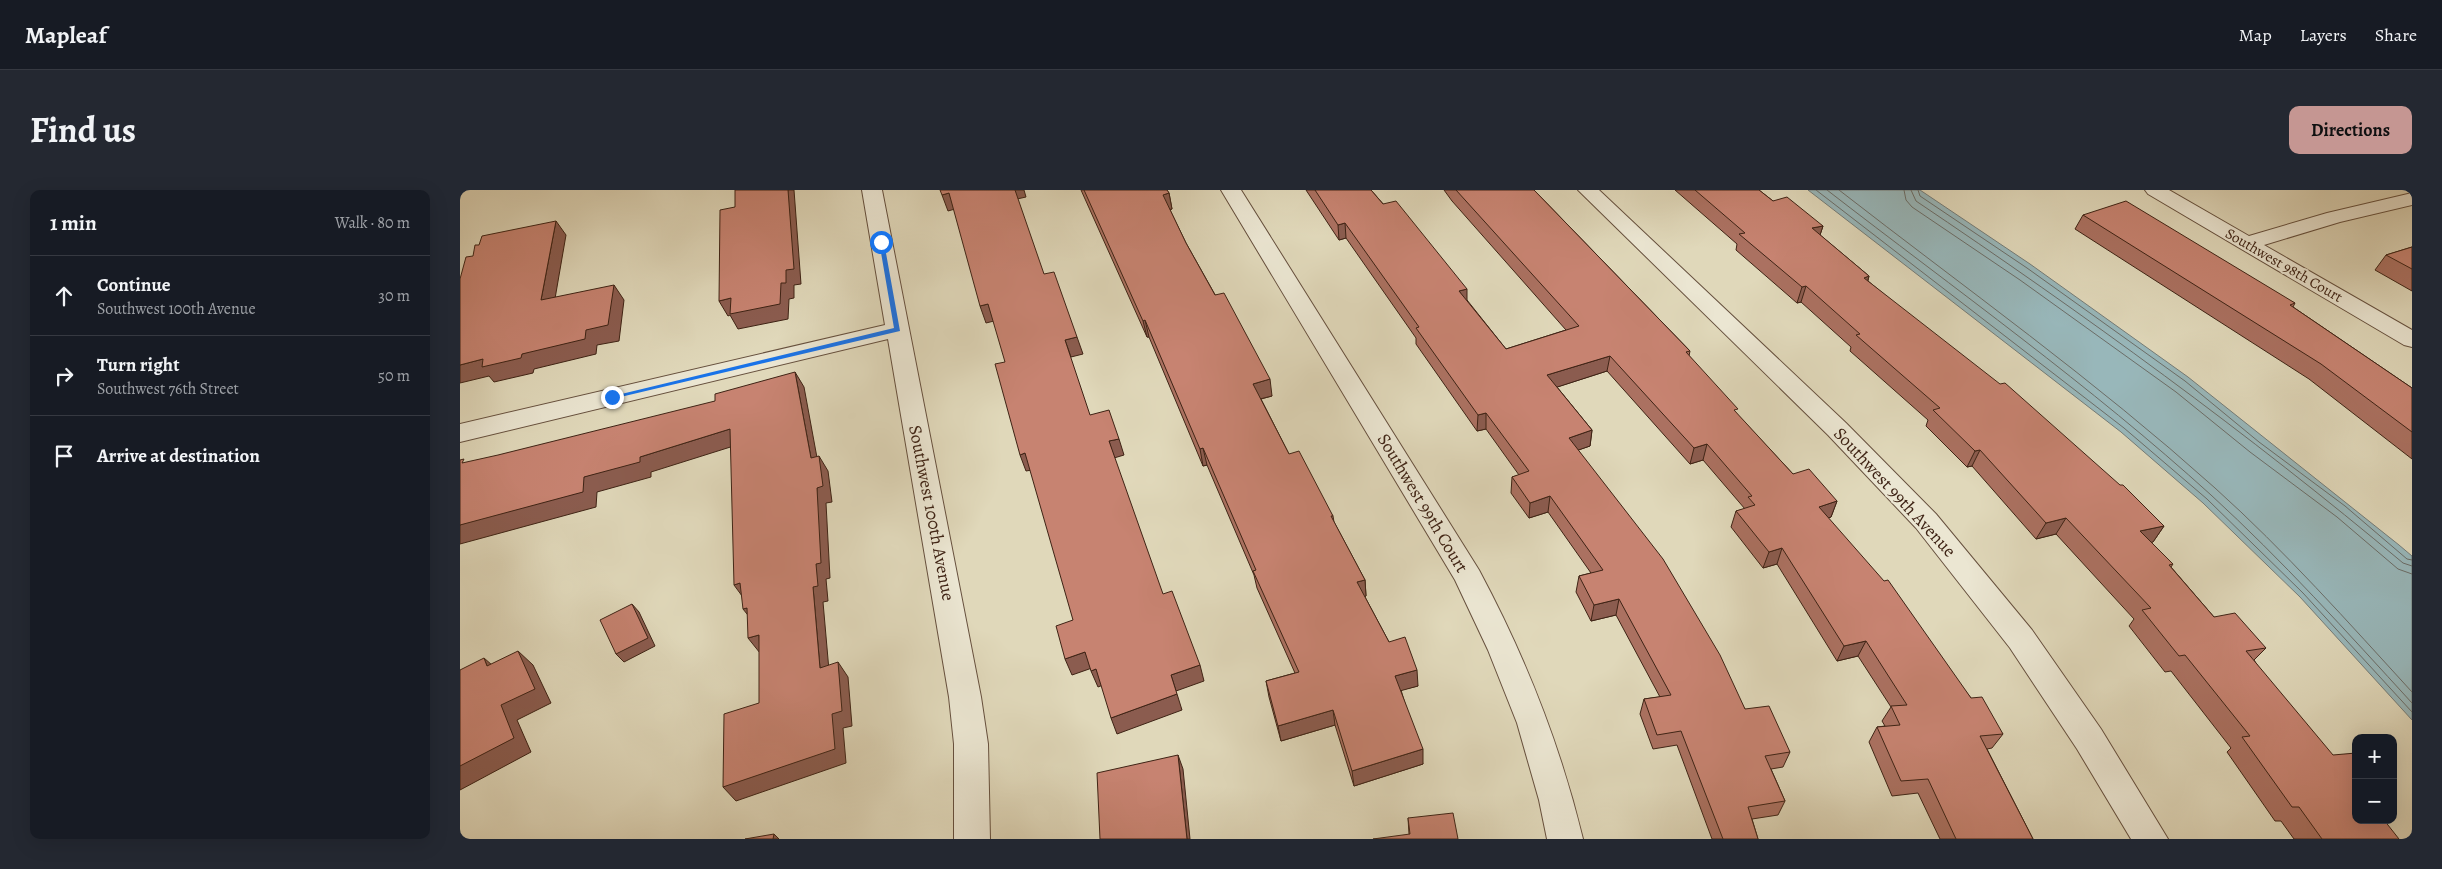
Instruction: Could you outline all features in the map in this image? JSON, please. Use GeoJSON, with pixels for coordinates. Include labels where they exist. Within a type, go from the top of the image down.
{"type":"FeatureCollection","features":[{"type":"Feature","properties":{"kind":"street","name":"Southwest 100th Avenue"},"geometry":{"type":"LineString","coordinates":[[872,190],[965,697],[971,744],[972,839]]}},
{"type":"Feature","properties":{"kind":"street","name":"Southwest 99th Court"},"geometry":{"type":"LineString","coordinates":[[1230,190],[1449,543],[1481,600],[1503,644],[1527,704],[1544,758],[1565,839]]}},
{"type":"Feature","properties":{"kind":"street","name":"Southwest 99th Avenue"},"geometry":{"type":"LineString","coordinates":[[1588,190],[1830,422],[1926,521],[2021,639],[2089,739],[2150,839]]}},
{"type":"Feature","properties":{"kind":"street","name":"Southwest 98th Court"},"geometry":{"type":"LineString","coordinates":[[2155,190],[2412,340]]}},
{"type":"Feature","properties":{"kind":"street"},"geometry":{"type":"LineString","coordinates":[[2248,243],[2334,217],[2412,199]]}},
{"type":"Feature","properties":{"kind":"street"},"geometry":{"type":"LineString","coordinates":[[460,433],[898,329]]}},
{"type":"Feature","properties":{"kind":"water"},"geometry":{"type":"Polygon","coordinates":[[[1808,190],[1920,190],[2030,264],[2188,377],[2412,556],[2412,720],[2300,597],[2203,503],[2121,432],[1808,190]]]}},
{"type":"Feature","properties":{"kind":"building"},"geometry":{"type":"Polygon","coordinates":[[[735,190],[788,190],[794,269],[786,270],[786,283],[781,283],[780,304],[730,314],[731,298],[719,301],[720,210],[735,207],[735,190]]]}},
{"type":"Feature","properties":{"kind":"building"},"geometry":{"type":"Polygon","coordinates":[[[940,190],[1015,190],[1044,274],[1054,272],[1077,337],[1065,340],[1090,415],[1109,410],[1119,439],[1109,441],[1163,594],[1172,591],[1200,665],[1171,675],[1177,694],[1111,718],[1096,669],[1091,671],[1085,652],[1065,659],[1056,626],[1073,620],[1025,453],[1020,455],[995,364],[1005,362],[988,304],[980,306],[949,193],[942,195],[940,190]]]}},
{"type":"Feature","properties":{"kind":"building"},"geometry":{"type":"Polygon","coordinates":[[[1084,190],[1167,190],[1169,193],[1163,195],[1186,243],[1215,295],[1224,293],[1270,379],[1253,384],[1289,454],[1299,451],[1365,580],[1357,582],[1389,642],[1405,637],[1417,670],[1395,676],[1423,749],[1352,771],[1333,710],[1278,726],[1266,681],[1299,672],[1253,571],[1256,570],[1203,448],[1200,449],[1145,320],[1143,321],[1084,190]]]}},
{"type":"Feature","properties":{"kind":"building"},"geometry":{"type":"Polygon","coordinates":[[[1315,190],[1371,190],[1383,204],[1396,201],[1467,289],[1459,291],[1506,349],[1579,326],[1456,190],[1534,190],[1690,351],[1686,352],[1738,409],[1734,410],[1793,474],[1809,469],[1837,501],[1819,507],[1884,581],[1888,580],[1971,698],[1982,697],[2003,734],[1980,736],[2033,839],[1956,839],[1928,779],[1901,781],[1877,727],[1900,725],[1891,706],[1907,705],[1866,641],[1844,646],[1782,548],[1769,552],[1736,511],[1755,505],[1748,497],[1752,496],[1707,444],[1694,448],[1610,356],[1547,375],[1592,430],[1569,438],[1663,559],[1720,655],[1745,709],[1769,706],[1790,752],[1765,756],[1785,801],[1748,807],[1758,839],[1723,839],[1681,731],[1657,735],[1644,699],[1671,695],[1619,599],[1594,605],[1579,576],[1603,570],[1550,496],[1530,503],[1512,477],[1529,471],[1486,413],[1478,415],[1416,328],[1419,327],[1345,223],[1338,225],[1315,190]]]}},
{"type":"Feature","properties":{"kind":"building"},"geometry":{"type":"Polygon","coordinates":[[[1695,190],[1759,190],[1773,201],[1787,197],[1823,226],[1812,228],[1869,276],[1864,278],[2000,384],[2005,383],[2120,485],[2123,485],[2164,526],[2140,531],[2173,564],[2169,565],[2214,617],[2235,613],[2266,648],[2246,651],[2333,755],[2352,753],[2352,824],[2387,824],[2399,839],[2322,839],[2299,807],[2292,807],[2242,737],[2250,736],[2185,655],[2179,656],[2142,610],[2151,608],[2066,518],[2046,523],[1980,450],[1975,451],[1933,410],[1940,408],[1856,335],[1860,334],[1806,286],[1802,287],[1739,234],[1745,233],[1695,190]]]}},
{"type":"Feature","properties":{"kind":"building"},"geometry":{"type":"Polygon","coordinates":[[[2126,201],[2295,303],[2290,305],[2412,388],[2412,432],[2321,364],[2083,215],[2126,201]]]}},
{"type":"Feature","properties":{"kind":"building"},"geometry":{"type":"Polygon","coordinates":[[[556,221],[541,300],[614,285],[608,325],[586,330],[585,339],[522,354],[521,358],[482,367],[483,359],[460,365],[460,279],[466,257],[473,256],[475,245],[479,245],[482,236],[556,221]]]}},
{"type":"Feature","properties":{"kind":"building"},"geometry":{"type":"Polygon","coordinates":[[[2412,247],[2412,269],[2386,255],[2412,247]]]}},
{"type":"Feature","properties":{"kind":"building"},"geometry":{"type":"Polygon","coordinates":[[[795,372],[811,458],[819,456],[823,486],[817,488],[821,563],[816,564],[818,586],[813,587],[820,668],[838,662],[842,711],[832,714],[835,749],[723,787],[724,714],[759,703],[759,635],[748,638],[747,608],[743,609],[740,583],[734,585],[730,429],[640,457],[640,462],[584,477],[583,492],[460,525],[460,460],[464,459],[462,463],[498,455],[715,401],[715,394],[795,372]]]}},
{"type":"Feature","properties":{"kind":"building"},"geometry":{"type":"Polygon","coordinates":[[[632,604],[648,638],[616,654],[600,620],[632,604]]]}},
{"type":"Feature","properties":{"kind":"building"},"geometry":{"type":"Polygon","coordinates":[[[518,651],[535,689],[501,705],[514,738],[460,766],[460,670],[484,658],[487,666],[518,651]]]}},
{"type":"Feature","properties":{"kind":"building"},"geometry":{"type":"Polygon","coordinates":[[[1178,755],[1187,839],[1100,839],[1097,773],[1178,755]]]}},
{"type":"Feature","properties":{"kind":"building"},"geometry":{"type":"Polygon","coordinates":[[[1453,813],[1458,839],[1373,839],[1410,834],[1408,818],[1453,813]]]}},
{"type":"Feature","properties":{"kind":"building"},"geometry":{"type":"Polygon","coordinates":[[[774,834],[773,839],[745,839],[774,834]]]}},
{"type":"Feature","properties":{"kind":"route"},"geometry":{"type":"LineString","coordinates":[[612,397],[898,329],[881,242]]}}]}
